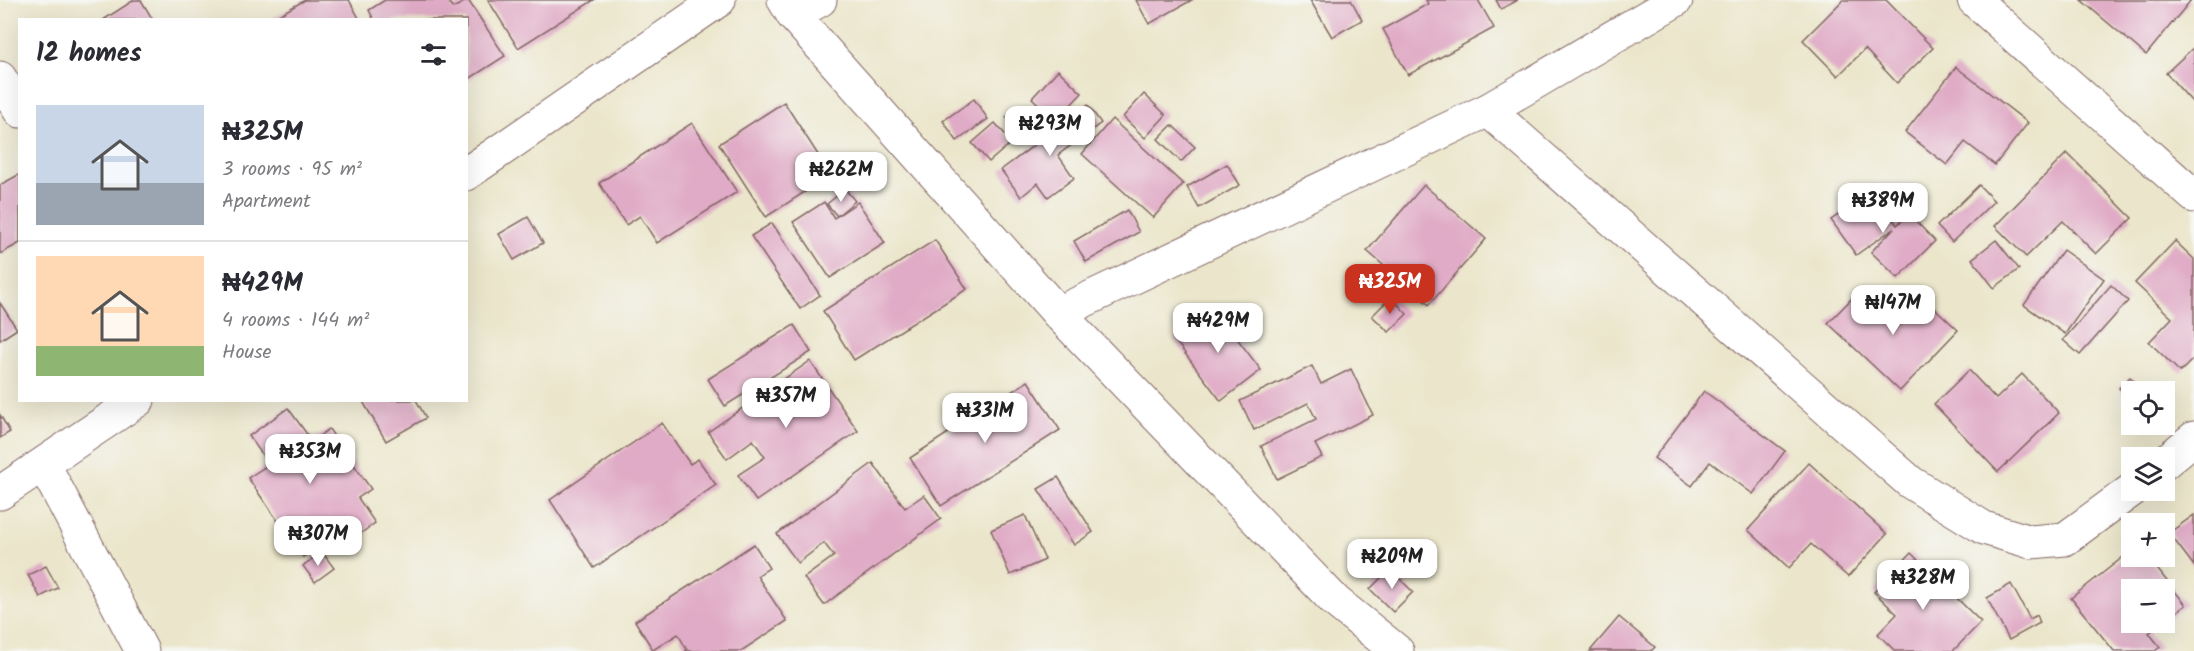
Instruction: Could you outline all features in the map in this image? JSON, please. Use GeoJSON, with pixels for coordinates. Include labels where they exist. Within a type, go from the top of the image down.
{"type":"FeatureCollection","features":[{"type":"Feature","properties":{"kind":"street"},"geometry":{"type":"LineString","coordinates":[[468,173],[719,0]]}},
{"type":"Feature","properties":{"kind":"street"},"geometry":{"type":"LineString","coordinates":[[1058,313],[1488,110],[1676,0]]}},
{"type":"Feature","properties":{"kind":"street"},"geometry":{"type":"LineString","coordinates":[[1974,0],[2194,196]]}},
{"type":"Feature","properties":{"kind":"street"},"geometry":{"type":"LineString","coordinates":[[799,5],[1058,313],[1335,601],[1396,651]]}},
{"type":"Feature","properties":{"kind":"street"},"geometry":{"type":"LineString","coordinates":[[0,78],[18,108]]}},
{"type":"Feature","properties":{"kind":"street"},"geometry":{"type":"LineString","coordinates":[[1488,110],[1910,482],[1984,528],[2031,542],[2065,538],[2121,498]]}},
{"type":"Feature","properties":{"kind":"street"},"geometry":{"type":"LineString","coordinates":[[0,493],[135,402]]}},
{"type":"Feature","properties":{"kind":"street"},"geometry":{"type":"LineString","coordinates":[[2175,454],[2194,438]]}},
{"type":"Feature","properties":{"kind":"street"},"geometry":{"type":"LineString","coordinates":[[44,465],[142,651]]}},
{"type":"Feature","properties":{"kind":"building"},"geometry":{"type":"Polygon","coordinates":[[[134,0],[141,0],[152,18],[106,18],[134,0]]]}},
{"type":"Feature","properties":{"kind":"building"},"geometry":{"type":"Polygon","coordinates":[[[305,0],[349,0],[359,18],[274,18],[305,0]]]}},
{"type":"Feature","properties":{"kind":"building"},"geometry":{"type":"Polygon","coordinates":[[[385,0],[447,0],[453,8],[468,0],[505,56],[468,80],[468,18],[373,18],[369,10],[385,0]]]}},
{"type":"Feature","properties":{"kind":"building"},"geometry":{"type":"Polygon","coordinates":[[[488,0],[594,0],[518,48],[488,0]]]}},
{"type":"Feature","properties":{"kind":"building"},"geometry":{"type":"Polygon","coordinates":[[[1136,0],[1192,0],[1149,24],[1136,0]]]}},
{"type":"Feature","properties":{"kind":"building"},"geometry":{"type":"Polygon","coordinates":[[[1310,0],[1351,0],[1362,20],[1332,37],[1310,0]]]}},
{"type":"Feature","properties":{"kind":"building"},"geometry":{"type":"Polygon","coordinates":[[[1426,0],[1478,0],[1494,28],[1408,75],[1383,29],[1428,4],[1426,0]]]}},
{"type":"Feature","properties":{"kind":"building"},"geometry":{"type":"Polygon","coordinates":[[[1496,0],[1518,0],[1501,9],[1496,0]]]}},
{"type":"Feature","properties":{"kind":"building"},"geometry":{"type":"Polygon","coordinates":[[[1843,0],[1886,0],[1933,48],[1897,83],[1865,49],[1838,76],[1803,40],[1843,0]]]}},
{"type":"Feature","properties":{"kind":"building"},"geometry":{"type":"Polygon","coordinates":[[[2081,0],[2191,0],[2146,55],[2081,0]]]}},
{"type":"Feature","properties":{"kind":"building"},"geometry":{"type":"Polygon","coordinates":[[[2194,47],[2194,104],[2166,73],[2194,47]]]}},
{"type":"Feature","properties":{"kind":"building"},"geometry":{"type":"Polygon","coordinates":[[[1956,67],[2028,123],[1995,165],[1965,142],[1947,165],[1905,132],[1956,67]]]}},
{"type":"Feature","properties":{"kind":"building"},"geometry":{"type":"Polygon","coordinates":[[[1058,70],[1082,93],[1056,121],[1032,98],[1058,70]]]}},
{"type":"Feature","properties":{"kind":"building"},"geometry":{"type":"Polygon","coordinates":[[[1144,94],[1166,115],[1145,138],[1123,117],[1144,94]]]}},
{"type":"Feature","properties":{"kind":"building"},"geometry":{"type":"Polygon","coordinates":[[[974,99],[988,119],[957,141],[943,121],[974,99]]]}},
{"type":"Feature","properties":{"kind":"building"},"geometry":{"type":"Polygon","coordinates":[[[784,102],[831,175],[766,217],[719,144],[784,102]]]}},
{"type":"Feature","properties":{"kind":"building"},"geometry":{"type":"Polygon","coordinates":[[[1025,105],[1038,124],[1019,136],[1006,117],[1025,105]]]}},
{"type":"Feature","properties":{"kind":"building"},"geometry":{"type":"Polygon","coordinates":[[[1088,105],[1101,123],[1058,155],[1074,178],[1048,197],[1038,183],[1021,197],[1001,170],[1088,105]]]}},
{"type":"Feature","properties":{"kind":"building"},"geometry":{"type":"Polygon","coordinates":[[[1112,119],[1183,184],[1153,218],[1082,154],[1112,119]]]}},
{"type":"Feature","properties":{"kind":"building"},"geometry":{"type":"Polygon","coordinates":[[[692,123],[737,192],[657,243],[640,216],[626,225],[599,183],[692,123]]]}},
{"type":"Feature","properties":{"kind":"building"},"geometry":{"type":"Polygon","coordinates":[[[995,123],[1012,142],[989,162],[972,143],[995,123]]]}},
{"type":"Feature","properties":{"kind":"building"},"geometry":{"type":"Polygon","coordinates":[[[1172,125],[1195,147],[1181,162],[1158,139],[1172,125]]]}},
{"type":"Feature","properties":{"kind":"building"},"geometry":{"type":"Polygon","coordinates":[[[2067,153],[2132,218],[2096,254],[2063,221],[2026,257],[1995,226],[2067,153]]]}},
{"type":"Feature","properties":{"kind":"building"},"geometry":{"type":"Polygon","coordinates":[[[1227,164],[1240,185],[1199,208],[1187,187],[1227,164]]]}},
{"type":"Feature","properties":{"kind":"building"},"geometry":{"type":"Polygon","coordinates":[[[18,175],[18,244],[0,254],[0,185],[18,175]]]}},
{"type":"Feature","properties":{"kind":"building"},"geometry":{"type":"Polygon","coordinates":[[[1424,185],[1486,239],[1429,305],[1367,251],[1424,185]]]}},
{"type":"Feature","properties":{"kind":"building"},"geometry":{"type":"Polygon","coordinates":[[[1979,185],[1994,201],[1952,242],[1937,226],[1979,185]]]}},
{"type":"Feature","properties":{"kind":"building"},"geometry":{"type":"Polygon","coordinates":[[[845,189],[855,201],[837,216],[827,204],[845,189]]]}},
{"type":"Feature","properties":{"kind":"building"},"geometry":{"type":"Polygon","coordinates":[[[1873,191],[1897,225],[1909,214],[1935,241],[1898,278],[1871,252],[1894,228],[1856,255],[1831,220],[1873,191]]]}},
{"type":"Feature","properties":{"kind":"building"},"geometry":{"type":"Polygon","coordinates":[[[824,202],[834,218],[858,202],[885,243],[830,278],[793,222],[824,202]]]}},
{"type":"Feature","properties":{"kind":"building"},"geometry":{"type":"Polygon","coordinates":[[[1127,210],[1139,232],[1086,262],[1074,241],[1127,210]]]}},
{"type":"Feature","properties":{"kind":"building"},"geometry":{"type":"Polygon","coordinates":[[[528,217],[543,243],[514,260],[499,234],[528,217]]]}},
{"type":"Feature","properties":{"kind":"building"},"geometry":{"type":"Polygon","coordinates":[[[772,223],[820,295],[800,309],[751,236],[772,223]]]}},
{"type":"Feature","properties":{"kind":"building"},"geometry":{"type":"Polygon","coordinates":[[[935,240],[967,289],[854,360],[823,311],[935,240]]]}},
{"type":"Feature","properties":{"kind":"building"},"geometry":{"type":"Polygon","coordinates":[[[1996,240],[2019,269],[1994,288],[1972,259],[1996,240]]]}},
{"type":"Feature","properties":{"kind":"building"},"geometry":{"type":"Polygon","coordinates":[[[2175,241],[2194,259],[2194,358],[2180,372],[2149,342],[2172,318],[2135,283],[2175,241]]]}},
{"type":"Feature","properties":{"kind":"building"},"geometry":{"type":"Polygon","coordinates":[[[2063,250],[2104,279],[2065,334],[2024,305],[2063,250]]]}},
{"type":"Feature","properties":{"kind":"building"},"geometry":{"type":"Polygon","coordinates":[[[2111,285],[2128,301],[2080,355],[2063,340],[2111,285]]]}},
{"type":"Feature","properties":{"kind":"building"},"geometry":{"type":"Polygon","coordinates":[[[1862,288],[1900,325],[1925,299],[1958,330],[1900,391],[1828,323],[1862,288]]]}},
{"type":"Feature","properties":{"kind":"building"},"geometry":{"type":"Polygon","coordinates":[[[1391,297],[1407,314],[1389,332],[1372,316],[1391,297]]]}},
{"type":"Feature","properties":{"kind":"building"},"geometry":{"type":"Polygon","coordinates":[[[0,303],[17,329],[0,340],[0,303]]]}},
{"type":"Feature","properties":{"kind":"building"},"geometry":{"type":"Polygon","coordinates":[[[1214,308],[1261,370],[1221,401],[1174,339],[1214,308]]]}},
{"type":"Feature","properties":{"kind":"building"},"geometry":{"type":"Polygon","coordinates":[[[794,325],[811,352],[725,406],[708,379],[794,325]]]}},
{"type":"Feature","properties":{"kind":"building"},"geometry":{"type":"Polygon","coordinates":[[[810,361],[858,431],[756,501],[738,475],[765,457],[753,440],[727,459],[708,432],[810,361]]]}},
{"type":"Feature","properties":{"kind":"building"},"geometry":{"type":"Polygon","coordinates":[[[1312,366],[1321,384],[1351,369],[1373,415],[1315,444],[1322,457],[1277,479],[1261,446],[1316,419],[1308,403],[1254,430],[1240,401],[1312,366]]]}},
{"type":"Feature","properties":{"kind":"building"},"geometry":{"type":"Polygon","coordinates":[[[1969,370],[1996,399],[2022,374],[2059,413],[1998,472],[1934,404],[1969,370]]]}},
{"type":"Feature","properties":{"kind":"building"},"geometry":{"type":"Polygon","coordinates":[[[1028,381],[1060,430],[941,506],[910,458],[1028,381]]]}},
{"type":"Feature","properties":{"kind":"building"},"geometry":{"type":"Polygon","coordinates":[[[1704,391],[1785,451],[1753,494],[1710,462],[1692,486],[1654,458],[1704,391]]]}},
{"type":"Feature","properties":{"kind":"building"},"geometry":{"type":"Polygon","coordinates":[[[363,402],[417,402],[426,418],[386,441],[363,402]]]}},
{"type":"Feature","properties":{"kind":"building"},"geometry":{"type":"Polygon","coordinates":[[[288,408],[312,441],[329,429],[371,489],[358,498],[375,523],[338,550],[329,538],[303,557],[248,478],[269,464],[249,436],[288,408]]]}},
{"type":"Feature","properties":{"kind":"building"},"geometry":{"type":"Polygon","coordinates":[[[0,415],[10,432],[0,438],[0,415]]]}},
{"type":"Feature","properties":{"kind":"building"},"geometry":{"type":"Polygon","coordinates":[[[662,423],[690,464],[698,459],[716,485],[594,568],[550,500],[662,423]]]}},
{"type":"Feature","properties":{"kind":"building"},"geometry":{"type":"Polygon","coordinates":[[[873,463],[905,508],[924,495],[941,519],[824,605],[804,578],[834,556],[824,543],[798,563],[777,534],[873,463]]]}},
{"type":"Feature","properties":{"kind":"building"},"geometry":{"type":"Polygon","coordinates":[[[1809,463],[1887,534],[1848,577],[1811,544],[1789,568],[1748,530],[1809,463]]]}},
{"type":"Feature","properties":{"kind":"building"},"geometry":{"type":"Polygon","coordinates":[[[1058,477],[1093,532],[1074,545],[1038,489],[1058,477]]]}},
{"type":"Feature","properties":{"kind":"building"},"geometry":{"type":"Polygon","coordinates":[[[1025,515],[1045,560],[1010,575],[991,530],[1025,515]]]}},
{"type":"Feature","properties":{"kind":"building"},"geometry":{"type":"Polygon","coordinates":[[[2194,515],[2194,566],[2175,541],[2175,529],[2194,515]]]}},
{"type":"Feature","properties":{"kind":"building"},"geometry":{"type":"Polygon","coordinates":[[[754,544],[769,568],[757,576],[787,621],[741,651],[685,651],[687,650],[678,634],[653,650],[635,621],[754,544]]]}},
{"type":"Feature","properties":{"kind":"building"},"geometry":{"type":"Polygon","coordinates":[[[322,552],[334,568],[315,582],[303,566],[322,552]]]}},
{"type":"Feature","properties":{"kind":"building"},"geometry":{"type":"Polygon","coordinates":[[[1911,553],[1981,622],[1953,651],[1895,651],[1878,634],[1897,614],[1874,592],[1911,553]]]}},
{"type":"Feature","properties":{"kind":"building"},"geometry":{"type":"Polygon","coordinates":[[[2121,559],[2121,567],[2156,567],[2165,579],[2121,579],[2121,633],[2149,633],[2160,647],[2155,651],[2114,651],[2071,598],[2121,559]]]}},
{"type":"Feature","properties":{"kind":"building"},"geometry":{"type":"Polygon","coordinates":[[[46,566],[58,588],[40,597],[28,575],[46,566]]]}},
{"type":"Feature","properties":{"kind":"building"},"geometry":{"type":"Polygon","coordinates":[[[1390,569],[1413,592],[1393,612],[1370,589],[1390,569]]]}},
{"type":"Feature","properties":{"kind":"building"},"geometry":{"type":"Polygon","coordinates":[[[2011,584],[2030,619],[2037,615],[2040,623],[2009,640],[1987,598],[2011,584]]]}},
{"type":"Feature","properties":{"kind":"building"},"geometry":{"type":"Polygon","coordinates":[[[2175,591],[2186,605],[2175,613],[2175,591]]]}},
{"type":"Feature","properties":{"kind":"building"},"geometry":{"type":"Polygon","coordinates":[[[1619,617],[1655,647],[1651,651],[1590,651],[1619,617]]]}}]}
